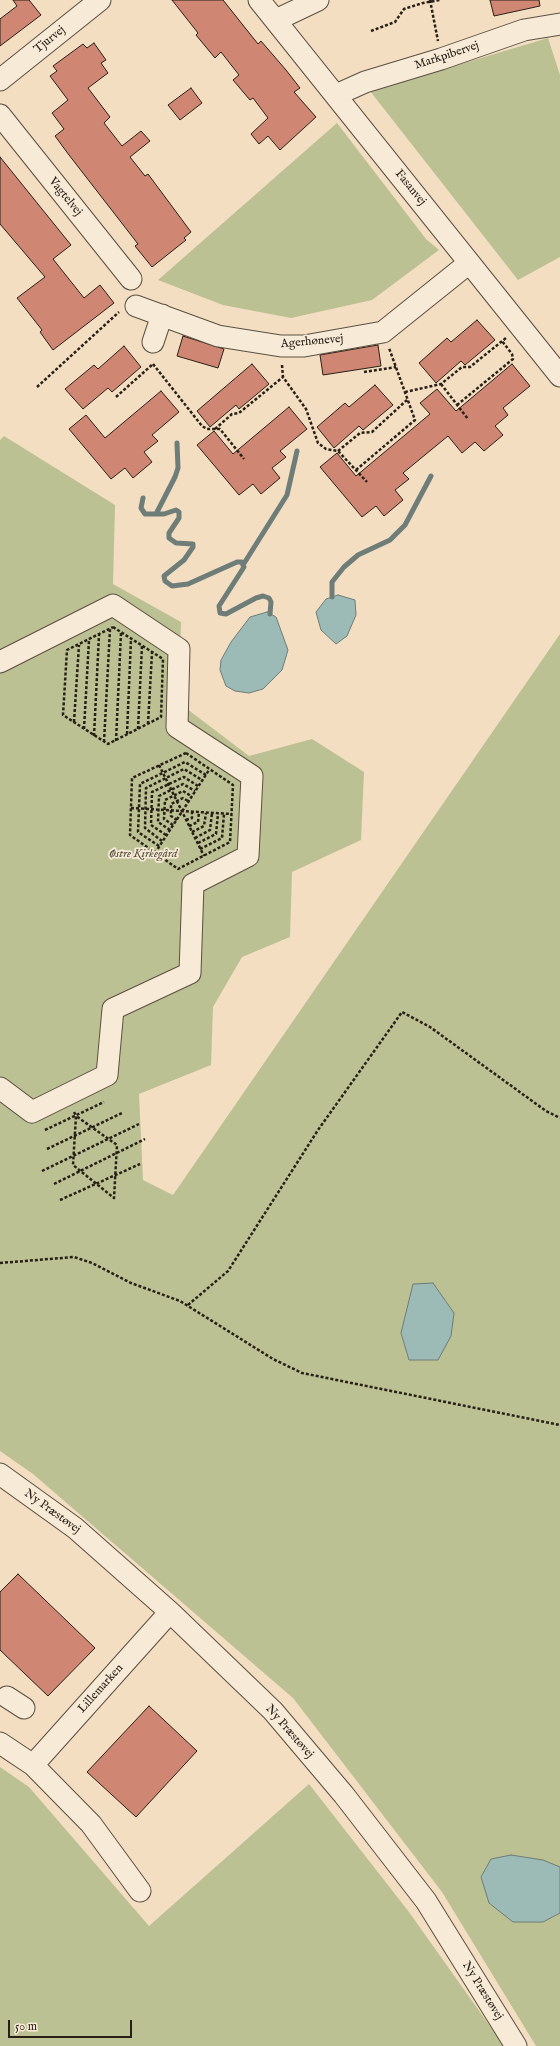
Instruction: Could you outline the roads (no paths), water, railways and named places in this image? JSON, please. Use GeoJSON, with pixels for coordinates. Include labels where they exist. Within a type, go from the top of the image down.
{"type":"FeatureCollection","features":[{"type":"Feature","properties":{"kind":"street","name":"Tjurvej"},"geometry":{"type":"LineString","coordinates":[[0,80],[100,0]]}},
{"type":"Feature","properties":{"kind":"street","name":"Fasanvej"},"geometry":{"type":"LineString","coordinates":[[259,0],[520,326],[558,370]]}},
{"type":"Feature","properties":{"kind":"street"},"geometry":{"type":"LineString","coordinates":[[276,20],[318,0]]}},
{"type":"Feature","properties":{"kind":"street","name":"Markpibervej"},"geometry":{"type":"LineString","coordinates":[[336,95],[365,82],[441,59],[524,30],[560,24]]}},
{"type":"Feature","properties":{"kind":"street","name":"Vagtelvej"},"geometry":{"type":"LineString","coordinates":[[0,115],[130,279]]}},
{"type":"Feature","properties":{"kind":"street","name":"Agerhønevej"},"geometry":{"type":"LineString","coordinates":[[136,306],[218,336],[281,346],[344,340],[383,332],[470,263]]}},
{"type":"Feature","properties":{"kind":"street"},"geometry":{"type":"LineString","coordinates":[[156,350],[162,316]]}},
{"type":"Feature","properties":{"kind":"street"},"geometry":{"type":"LineString","coordinates":[[0,662],[113,605],[179,649],[177,727],[252,776],[248,856],[193,884],[190,973],[113,1009],[107,1075],[32,1112],[0,1088]]}},
{"type":"Feature","properties":{"kind":"street","name":"Ny Præstøvej"},"geometry":{"type":"LineString","coordinates":[[0,1474],[75,1528],[170,1612],[273,1711],[344,1795],[426,1901],[516,2046]]}},
{"type":"Feature","properties":{"kind":"street","name":"Lillemarken"},"geometry":{"type":"LineString","coordinates":[[33,1765],[170,1612]]}},
{"type":"Feature","properties":{"kind":"street"},"geometry":{"type":"LineString","coordinates":[[0,1743],[33,1765],[91,1824],[140,1891]]}},
{"type":"Feature","properties":{"kind":"water"},"geometry":{"type":"Polygon","coordinates":[[[338,595],[355,600],[356,615],[347,636],[336,644],[321,630],[316,612],[326,599],[338,595]]]}},
{"type":"Feature","properties":{"kind":"water"},"geometry":{"type":"Polygon","coordinates":[[[267,612],[276,617],[288,650],[282,670],[263,689],[249,693],[235,691],[226,686],[220,670],[221,660],[231,642],[250,617],[267,612]]]}},
{"type":"Feature","properties":{"kind":"water"},"geometry":{"type":"Polygon","coordinates":[[[433,1283],[454,1313],[451,1336],[438,1360],[409,1360],[401,1333],[413,1284],[433,1283]]]}},
{"type":"Feature","properties":{"kind":"water"},"geometry":{"type":"Polygon","coordinates":[[[511,1855],[543,1860],[560,1867],[560,1913],[543,1922],[513,1922],[489,1903],[481,1877],[491,1859],[511,1855]]]}},
{"type":"Feature","properties":{"kind":"waterway"},"geometry":{"type":"LineString","coordinates":[[156,514],[178,468],[177,443]]}},
{"type":"Feature","properties":{"kind":"waterway"},"geometry":{"type":"LineString","coordinates":[[243,565],[287,495],[297,451]]}},
{"type":"Feature","properties":{"kind":"waterway"},"geometry":{"type":"LineString","coordinates":[[332,597],[332,582],[344,567],[358,555],[390,540],[405,525],[431,476]]}},
{"type":"Feature","properties":{"kind":"waterway"},"geometry":{"type":"LineString","coordinates":[[143,498],[141,508],[145,514],[164,514],[176,510],[179,512],[179,518],[169,533],[169,538],[176,543],[193,544],[193,547],[184,560],[164,576],[165,581],[172,586],[188,584],[237,562],[242,562],[244,567],[219,606],[220,613],[226,614],[256,598],[263,596],[269,598],[271,602],[270,614]]}},
{"type":"Feature","properties":{"kind":"park label","name":"Østre Kirkegård"},"geometry":{"type":"Point","coordinates":[143,855]}}]}
